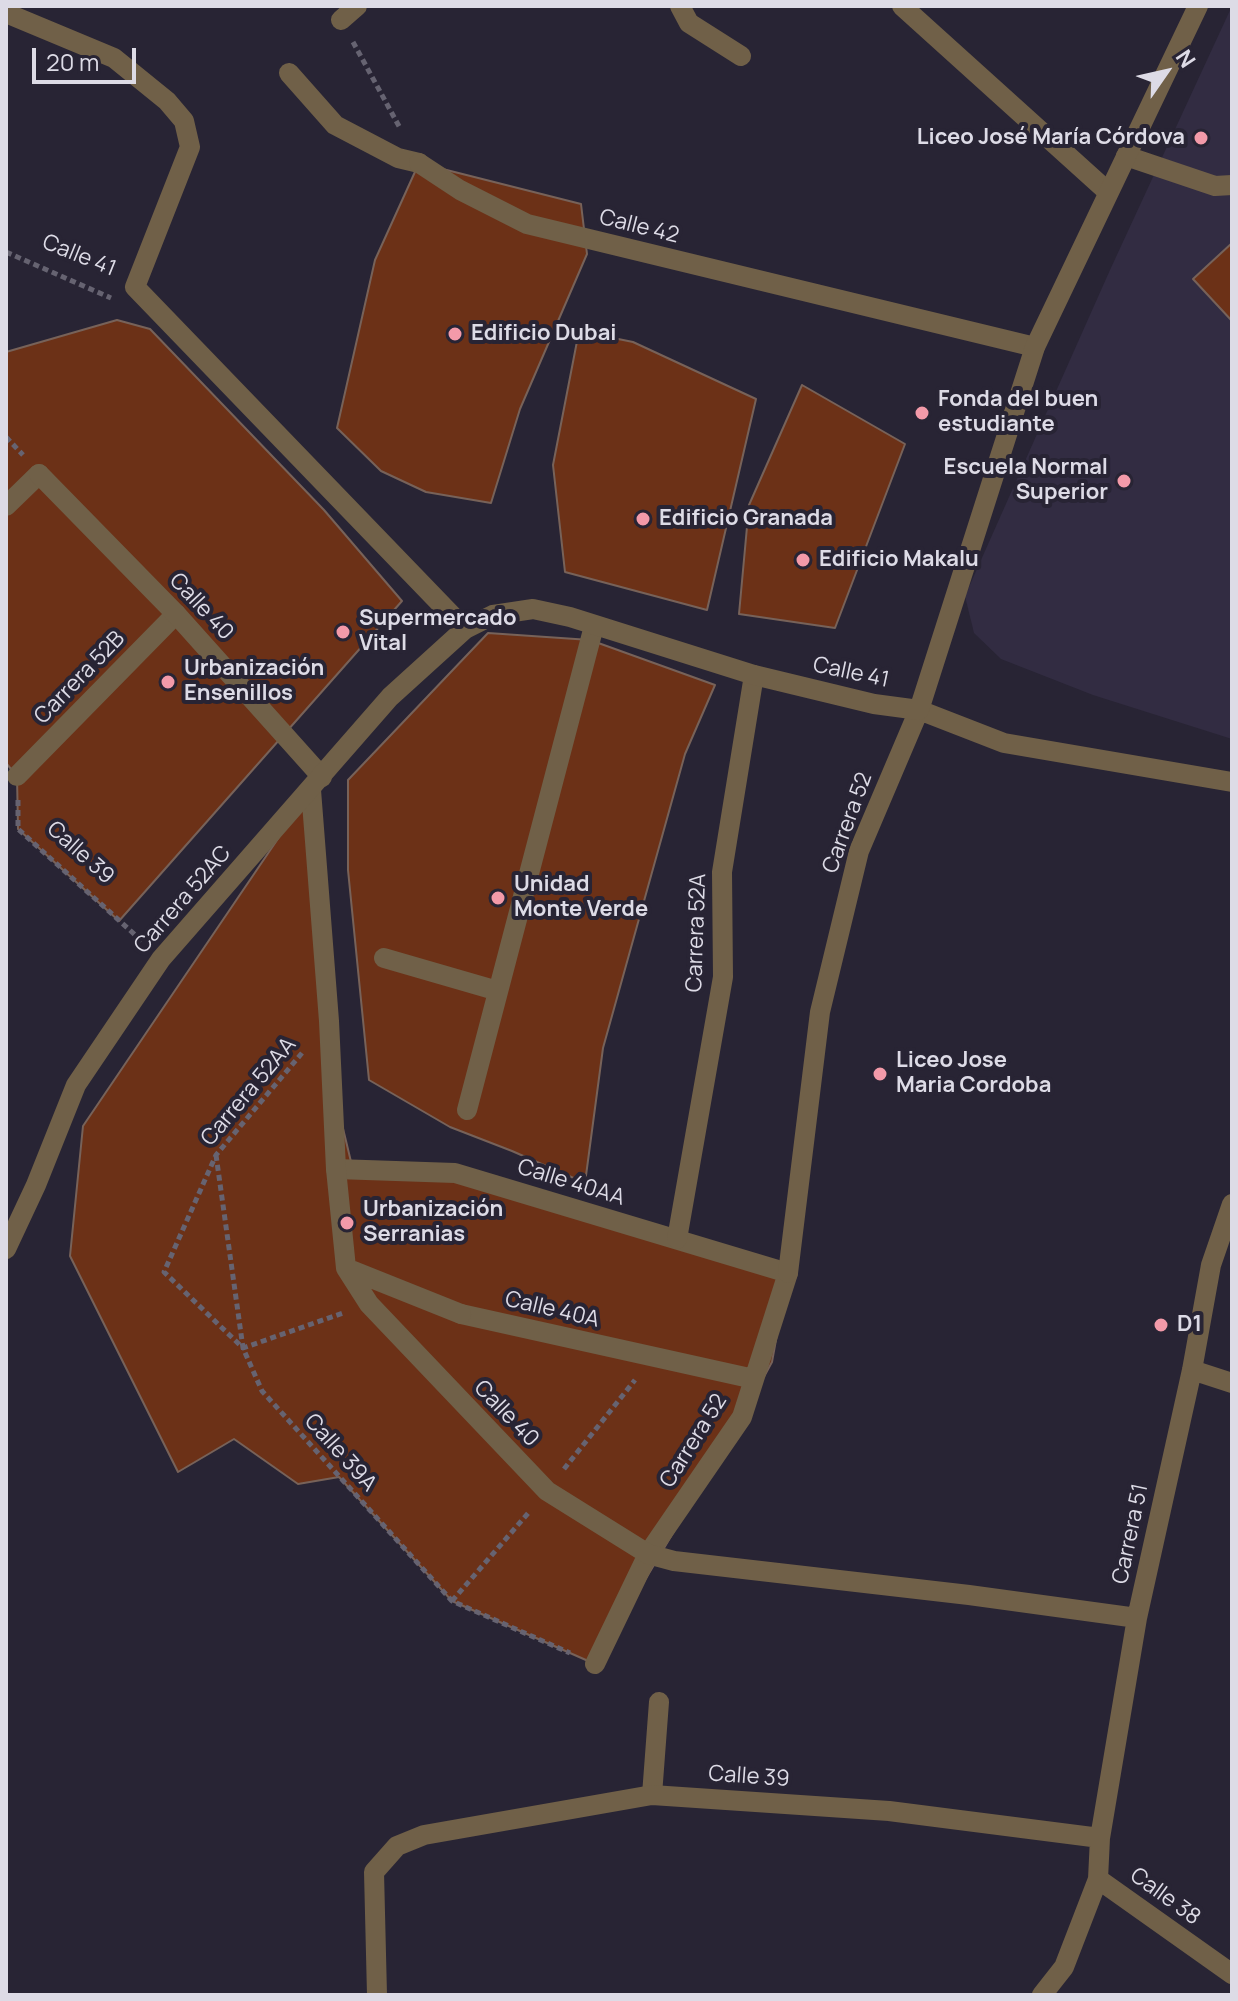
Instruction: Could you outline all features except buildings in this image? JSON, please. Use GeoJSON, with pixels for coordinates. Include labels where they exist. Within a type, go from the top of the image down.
{"type":"FeatureCollection","features":[{"type":"Feature","properties":{"kind":"street"},"geometry":{"type":"LineString","coordinates":[[341,20],[357,6]]}},
{"type":"Feature","properties":{"kind":"street"},"geometry":{"type":"LineString","coordinates":[[680,6],[689,23],[741,56]]}},
{"type":"Feature","properties":{"kind":"street"},"geometry":{"type":"LineString","coordinates":[[902,6],[1108,192]]}},
{"type":"Feature","properties":{"kind":"street","name":"Carrera 52"},"geometry":{"type":"LineString","coordinates":[[595,1664],[648,1554],[742,1417],[788,1273],[820,1012],[859,851],[919,710],[1035,347],[1198,6]]}},
{"type":"Feature","properties":{"kind":"street"},"geometry":{"type":"LineString","coordinates":[[7,17],[114,58],[167,101],[184,121],[190,147],[135,287],[465,629]]}},
{"type":"Feature","properties":{"kind":"street","name":"Calle 42"},"geometry":{"type":"LineString","coordinates":[[289,73],[335,125],[398,158],[419,163],[460,190],[527,224],[1035,347]]}},
{"type":"Feature","properties":{"kind":"street"},"geometry":{"type":"LineString","coordinates":[[1126,156],[1215,186],[1232,185]]}},
{"type":"Feature","properties":{"kind":"street","name":"Calle 40"},"geometry":{"type":"LineString","coordinates":[[6,506],[39,474],[176,614],[316,783],[336,1169],[346,1268],[369,1304],[547,1491],[648,1554],[674,1561],[1137,1618]]}},
{"type":"Feature","properties":{"kind":"street","name":"Calle 41"},"geometry":{"type":"LineString","coordinates":[[465,629],[493,615],[533,609],[570,617],[754,675],[874,704],[919,710],[1004,743],[1232,782]]}},
{"type":"Feature","properties":{"kind":"street","name":"Carrera 52B"},"geometry":{"type":"LineString","coordinates":[[17,776],[176,614]]}},
{"type":"Feature","properties":{"kind":"street"},"geometry":{"type":"LineString","coordinates":[[467,1110],[594,626]]}},
{"type":"Feature","properties":{"kind":"street","name":"Carrera 52AC"},"geometry":{"type":"LineString","coordinates":[[6,1249],[36,1185],[76,1085],[161,959],[390,697],[465,629]]}},
{"type":"Feature","properties":{"kind":"street","name":"Carrera 52A"},"geometry":{"type":"LineString","coordinates":[[677,1239],[723,977],[722,872],[754,675]]}},
{"type":"Feature","properties":{"kind":"street"},"geometry":{"type":"LineString","coordinates":[[384,958],[498,991]]}},
{"type":"Feature","properties":{"kind":"street","name":"Calle 40AA"},"geometry":{"type":"LineString","coordinates":[[336,1169],[455,1173],[788,1273]]}},
{"type":"Feature","properties":{"kind":"street","name":"Carrera 51"},"geometry":{"type":"LineString","coordinates":[[1098,1879],[1100,1838],[1137,1618],[1192,1370],[1211,1265],[1232,1204]]}},
{"type":"Feature","properties":{"kind":"street","name":"Calle 40A"},"geometry":{"type":"LineString","coordinates":[[346,1268],[461,1314],[754,1379]]}},
{"type":"Feature","properties":{"kind":"street"},"geometry":{"type":"LineString","coordinates":[[1192,1370],[1232,1383]]}},
{"type":"Feature","properties":{"kind":"street"},"geometry":{"type":"LineString","coordinates":[[652,1795],[659,1702]]}},
{"type":"Feature","properties":{"kind":"street","name":"Calle 39"},"geometry":{"type":"LineString","coordinates":[[377,1995],[374,1872],[397,1846],[424,1835],[652,1795],[889,1811],[1100,1838]]}},
{"type":"Feature","properties":{"kind":"street","name":"Calle 38"},"geometry":{"type":"LineString","coordinates":[[1042,1995],[1064,1967],[1098,1879],[1232,1974]]}},
{"type":"Feature","properties":{"kind":"path"},"geometry":{"type":"LineString","coordinates":[[341,20],[419,163]]}},
{"type":"Feature","properties":{"kind":"path","name":"Calle 41"},"geometry":{"type":"LineString","coordinates":[[6,252],[111,298],[135,287]]}},
{"type":"Feature","properties":{"kind":"path","name":"Calle 39"},"geometry":{"type":"LineString","coordinates":[[17,776],[18,829],[161,959]]}},
{"type":"Feature","properties":{"kind":"path","name":"Carrera 52AA"},"geometry":{"type":"LineString","coordinates":[[243,1348],[164,1272],[216,1155],[329,1021]]}},
{"type":"Feature","properties":{"kind":"path","name":"Calle 39A"},"geometry":{"type":"LineString","coordinates":[[216,1155],[243,1348],[262,1391],[452,1601],[595,1664]]}},
{"type":"Feature","properties":{"kind":"path"},"geometry":{"type":"LineString","coordinates":[[243,1348],[369,1304]]}},
{"type":"Feature","properties":{"kind":"shaded area","name":"Escuela Normal Superior"},"geometry":{"type":"Polygon","coordinates":[[[1232,6],[1232,739],[1093,695],[1001,659],[974,633],[965,596],[1232,6]]]}},
{"type":"Feature","properties":{"kind":"place","name":"Liceo José María Córdova"},"geometry":{"type":"Point","coordinates":[1201,138]}},
{"type":"Feature","properties":{"kind":"place","name":"Edificio Dubai"},"geometry":{"type":"Point","coordinates":[455,334]}},
{"type":"Feature","properties":{"kind":"place","name":"Fonda del buen estudiante"},"geometry":{"type":"Point","coordinates":[922,413]}},
{"type":"Feature","properties":{"kind":"place","name":"Escuela Normal Superior"},"geometry":{"type":"Point","coordinates":[1124,481]}},
{"type":"Feature","properties":{"kind":"place","name":"Edificio Granada"},"geometry":{"type":"Point","coordinates":[643,519]}},
{"type":"Feature","properties":{"kind":"place","name":"Edificio Makalu"},"geometry":{"type":"Point","coordinates":[803,560]}},
{"type":"Feature","properties":{"kind":"place","name":"Supermercado Vital"},"geometry":{"type":"Point","coordinates":[343,632]}},
{"type":"Feature","properties":{"kind":"place","name":"Urbanización Ensenillos"},"geometry":{"type":"Point","coordinates":[168,682]}},
{"type":"Feature","properties":{"kind":"place","name":"Unidad Monte Verde"},"geometry":{"type":"Point","coordinates":[498,898]}},
{"type":"Feature","properties":{"kind":"place","name":"Liceo Jose Maria Cordoba"},"geometry":{"type":"Point","coordinates":[880,1074]}},
{"type":"Feature","properties":{"kind":"place","name":"Urbanización Serranias"},"geometry":{"type":"Point","coordinates":[347,1223]}},
{"type":"Feature","properties":{"kind":"place","name":"D1"},"geometry":{"type":"Point","coordinates":[1161,1325]}}]}
